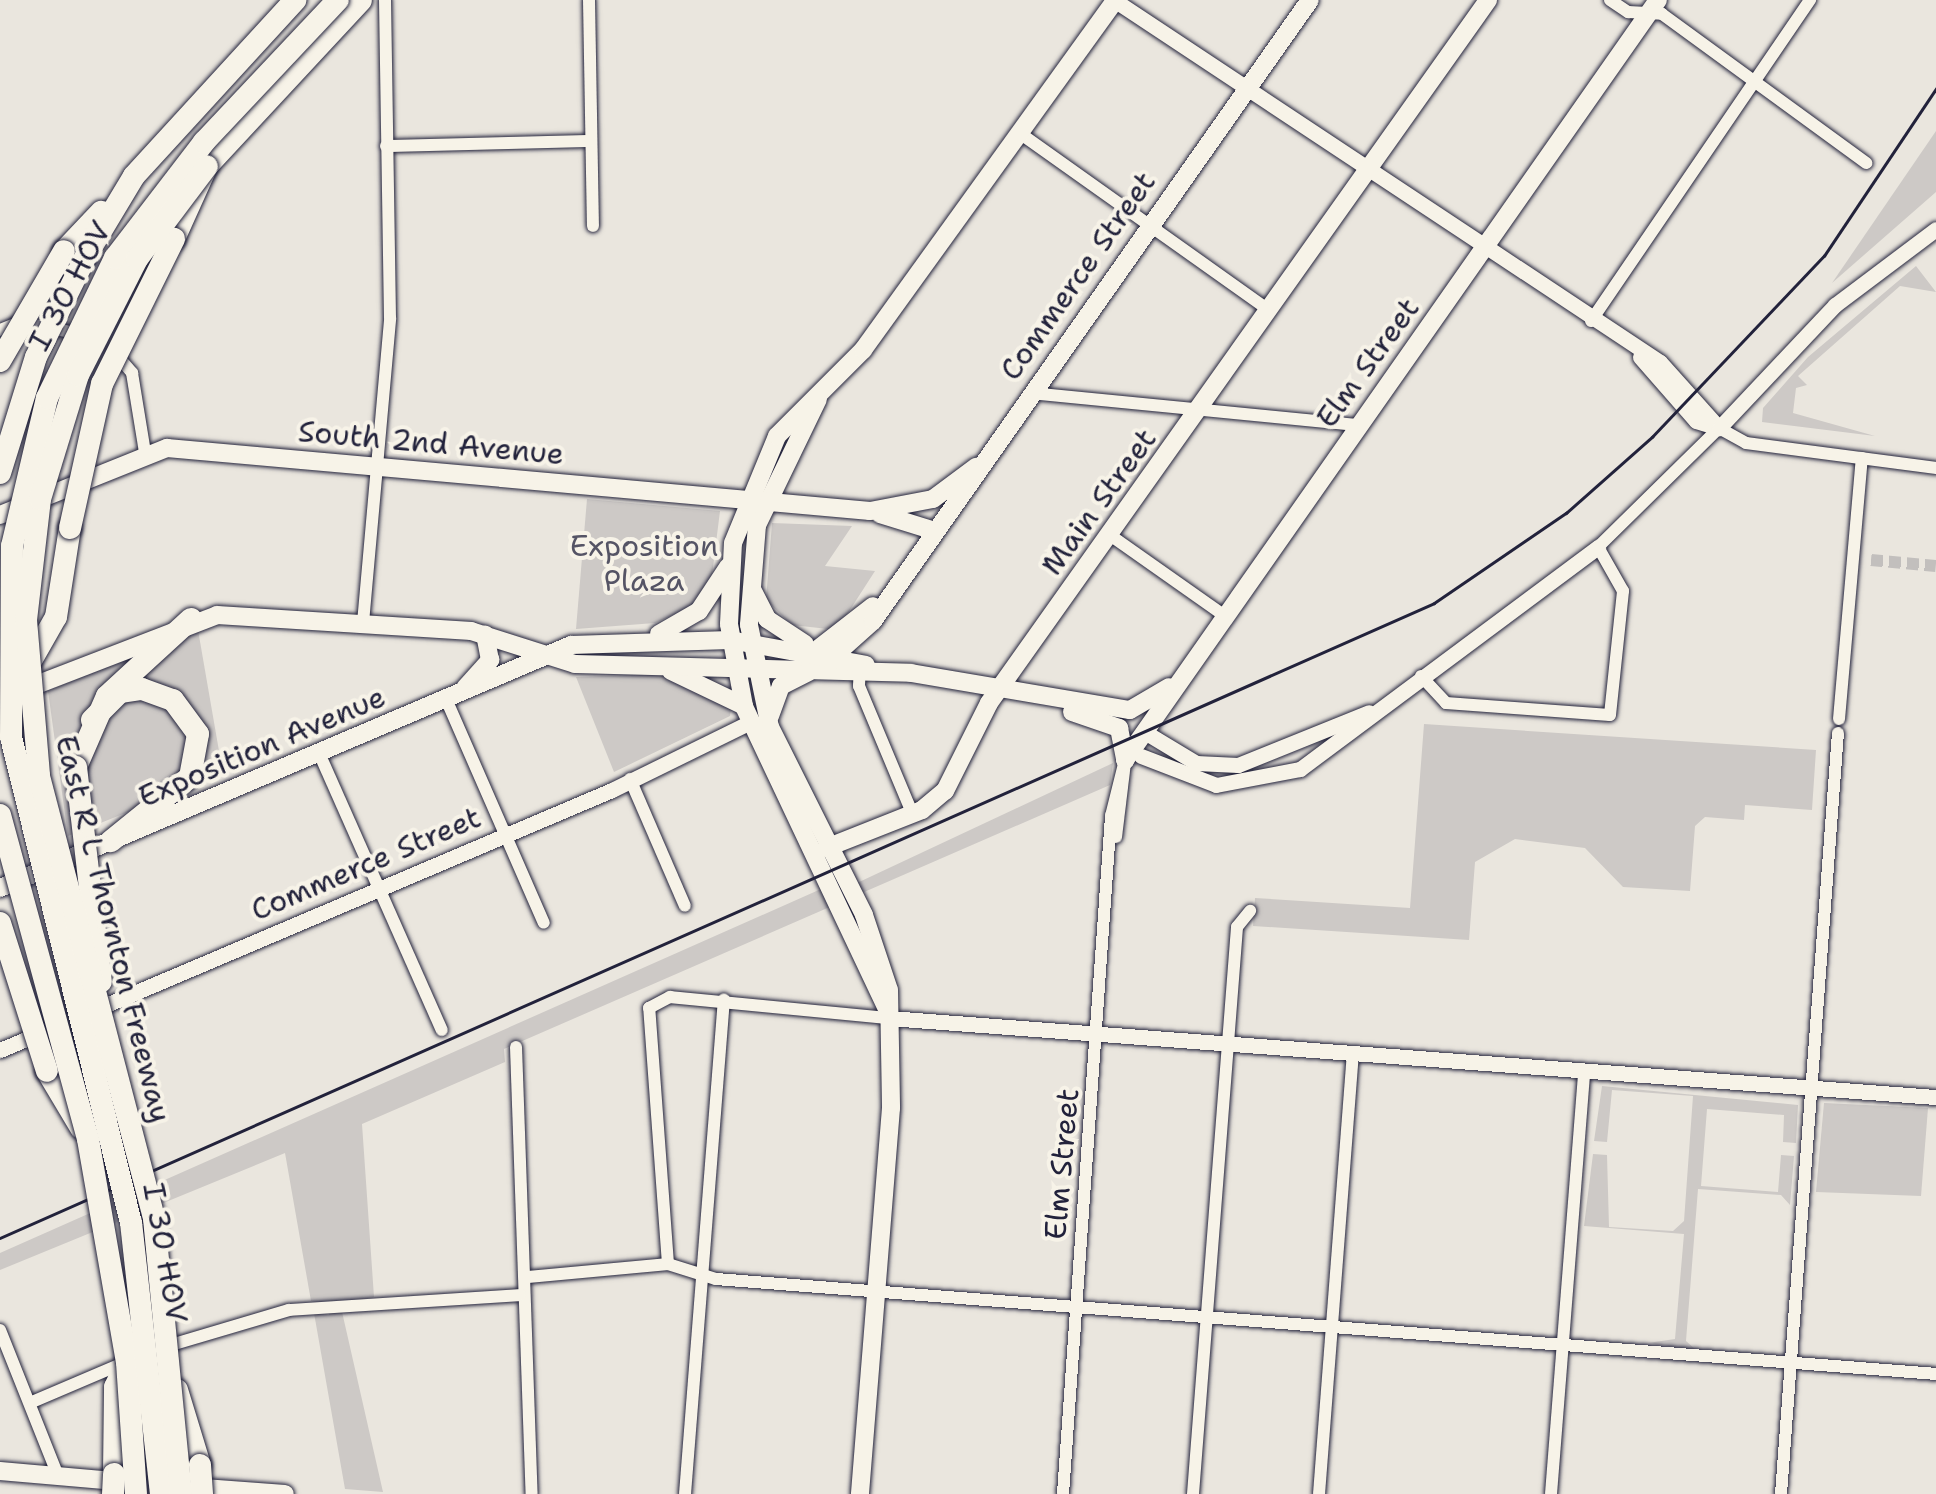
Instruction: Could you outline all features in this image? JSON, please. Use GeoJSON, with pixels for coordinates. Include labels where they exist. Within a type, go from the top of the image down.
{"type":"FeatureCollection","features":[{"type":"Feature","properties":{"kind":"highway"},"geometry":{"type":"LineString","coordinates":[[0,361],[64,251],[294,0]]}},
{"type":"Feature","properties":{"kind":"highway","name":"I 30 HOV"},"geometry":{"type":"LineString","coordinates":[[0,568],[33,414],[95,276],[181,156],[325,0]]}},
{"type":"Feature","properties":{"kind":"highway","name":"I 30 HOV"},"geometry":{"type":"LineString","coordinates":[[161,1494],[131,1223],[11,736],[12,546],[48,398],[115,258],[195,152],[338,0]]}},
{"type":"Feature","properties":{"kind":"highway","name":"East R L Thornton Freeway"},"geometry":{"type":"LineString","coordinates":[[181,1494],[177,1390],[154,1218],[31,729],[32,541],[57,437],[109,307],[207,166],[362,0]]}},
{"type":"Feature","properties":{"kind":"highway"},"geometry":{"type":"LineString","coordinates":[[4,707],[56,617],[70,528],[102,384],[207,166]]}},
{"type":"Feature","properties":{"kind":"highway"},"geometry":{"type":"LineString","coordinates":[[0,473],[58,306],[134,176]]}},
{"type":"Feature","properties":{"kind":"highway"},"geometry":{"type":"LineString","coordinates":[[101,1015],[101,936],[76,767],[92,720],[191,619]]}},
{"type":"Feature","properties":{"kind":"highway"},"geometry":{"type":"LineString","coordinates":[[92,720],[120,692],[142,688],[173,700],[198,734],[190,778],[111,841]]}},
{"type":"Feature","properties":{"kind":"highway","name":"I 30 HOV"},"geometry":{"type":"LineString","coordinates":[[4,707],[132,1272],[153,1494]]}},
{"type":"Feature","properties":{"kind":"highway"},"geometry":{"type":"LineString","coordinates":[[0,815],[88,1139],[127,1362],[136,1494]]}},
{"type":"Feature","properties":{"kind":"highway"},"geometry":{"type":"LineString","coordinates":[[0,923],[47,1071],[88,1139]]}},
{"type":"Feature","properties":{"kind":"highway"},"geometry":{"type":"LineString","coordinates":[[112,1494],[115,1387],[127,1362]]}},
{"type":"Feature","properties":{"kind":"highway"},"geometry":{"type":"LineString","coordinates":[[177,1390],[202,1494]]}},
{"type":"Feature","properties":{"kind":"main road"},"geometry":{"type":"LineString","coordinates":[[888,1012],[818,853],[770,727],[753,668],[750,583],[766,501],[818,400],[1021,134],[1114,0]]}},
{"type":"Feature","properties":{"kind":"main road","name":"Commerce Street"},"geometry":{"type":"LineString","coordinates":[[835,654],[860,639],[1028,393],[1310,0]]}},
{"type":"Feature","properties":{"kind":"main road","name":"Main Street"},"geometry":{"type":"LineString","coordinates":[[818,853],[912,815],[945,791],[1000,688],[1488,0]]}},
{"type":"Feature","properties":{"kind":"main road","name":"Elm Street"},"geometry":{"type":"LineString","coordinates":[[1133,758],[1143,730],[1169,687],[1486,247],[1653,7]]}},
{"type":"Feature","properties":{"kind":"main road"},"geometry":{"type":"LineString","coordinates":[[818,400],[778,436],[746,500],[730,562],[730,640],[733,667],[747,714],[818,853],[850,889]]}},
{"type":"Feature","properties":{"kind":"main road","name":"South 2nd Avenue"},"geometry":{"type":"LineString","coordinates":[[0,515],[146,452],[378,465],[870,511],[932,530]]}},
{"type":"Feature","properties":{"kind":"main road","name":"South 2nd Avenue"},"geometry":{"type":"LineString","coordinates":[[870,511],[933,499],[976,467]]}},
{"type":"Feature","properties":{"kind":"main road"},"geometry":{"type":"LineString","coordinates":[[643,639],[699,611],[730,562]]}},
{"type":"Feature","properties":{"kind":"main road"},"geometry":{"type":"LineString","coordinates":[[750,583],[768,619],[814,650]]}},
{"type":"Feature","properties":{"kind":"main road","name":"Commerce Street"},"geometry":{"type":"LineString","coordinates":[[814,650],[840,639],[894,585]]}},
{"type":"Feature","properties":{"kind":"main road"},"geometry":{"type":"LineString","coordinates":[[4,707],[191,619],[362,623],[485,634],[546,658]]}},
{"type":"Feature","properties":{"kind":"main road"},"geometry":{"type":"LineString","coordinates":[[453,696],[490,660],[485,634]]}},
{"type":"Feature","properties":{"kind":"main road","name":"Exposition Avenue"},"geometry":{"type":"LineString","coordinates":[[0,888],[576,644],[643,639],[750,641],[835,654],[859,667]]}},
{"type":"Feature","properties":{"kind":"main road","name":"Exposition Avenue"},"geometry":{"type":"LineString","coordinates":[[546,658],[814,670],[859,667],[1000,688],[1040,698]]}},
{"type":"Feature","properties":{"kind":"main road"},"geometry":{"type":"LineString","coordinates":[[642,663],[706,680],[747,714]]}},
{"type":"Feature","properties":{"kind":"main road"},"geometry":{"type":"LineString","coordinates":[[770,727],[778,690],[814,670]]}},
{"type":"Feature","properties":{"kind":"main road"},"geometry":{"type":"LineString","coordinates":[[1040,698],[1138,710],[1169,687]]}},
{"type":"Feature","properties":{"kind":"main road"},"geometry":{"type":"LineString","coordinates":[[1040,698],[1116,726],[1133,758]]}},
{"type":"Feature","properties":{"kind":"main road"},"geometry":{"type":"LineString","coordinates":[[852,842],[844,860],[850,889],[882,961],[888,1012],[877,1292],[860,1494]]}},
{"type":"Feature","properties":{"kind":"main road"},"geometry":{"type":"LineString","coordinates":[[0,1471],[284,1494]]}},
{"type":"Feature","properties":{"kind":"street"},"geometry":{"type":"LineString","coordinates":[[362,623],[390,318],[384,0]]}},
{"type":"Feature","properties":{"kind":"street"},"geometry":{"type":"LineString","coordinates":[[588,0],[593,226]]}},
{"type":"Feature","properties":{"kind":"street"},"geometry":{"type":"LineString","coordinates":[[1114,0],[1244,90],[1372,168],[1640,357],[1660,362],[1718,428],[1746,444],[1935,466]]}},
{"type":"Feature","properties":{"kind":"street"},"geometry":{"type":"LineString","coordinates":[[1610,0],[1653,7],[1866,163]]}},
{"type":"Feature","properties":{"kind":"street"},"geometry":{"type":"LineString","coordinates":[[1591,322],[1810,0]]}},
{"type":"Feature","properties":{"kind":"street"},"geometry":{"type":"LineString","coordinates":[[1021,134],[1270,311]]}},
{"type":"Feature","properties":{"kind":"street"},"geometry":{"type":"LineString","coordinates":[[386,146],[591,141]]}},
{"type":"Feature","properties":{"kind":"street"},"geometry":{"type":"LineString","coordinates":[[1133,758],[1200,782],[1256,783],[1320,758],[1369,712],[1598,547],[1835,305],[1936,228]]}},
{"type":"Feature","properties":{"kind":"street"},"geometry":{"type":"LineString","coordinates":[[0,330],[20,322],[104,343],[132,374],[146,452]]}},
{"type":"Feature","properties":{"kind":"street"},"geometry":{"type":"LineString","coordinates":[[1028,393],[1358,425]]}},
{"type":"Feature","properties":{"kind":"street"},"geometry":{"type":"LineString","coordinates":[[1781,1494],[1862,458]]}},
{"type":"Feature","properties":{"kind":"street"},"geometry":{"type":"LineString","coordinates":[[1110,535],[1222,614]]}},
{"type":"Feature","properties":{"kind":"street"},"geometry":{"type":"LineString","coordinates":[[1421,676],[1446,703],[1610,715],[1623,591],[1598,547]]}},
{"type":"Feature","properties":{"kind":"street"},"geometry":{"type":"LineString","coordinates":[[1853,559],[1871,560]]}},
{"type":"Feature","properties":{"kind":"street"},"geometry":{"type":"LineString","coordinates":[[859,667],[912,815]]}},
{"type":"Feature","properties":{"kind":"street"},"geometry":{"type":"LineString","coordinates":[[453,696],[505,836],[544,923]]}},
{"type":"Feature","properties":{"kind":"street"},"geometry":{"type":"LineString","coordinates":[[1133,758],[1196,764],[1265,759],[1369,712]]}},
{"type":"Feature","properties":{"kind":"street","name":"Commerce Street"},"geometry":{"type":"LineString","coordinates":[[0,1050],[630,780],[747,714]]}},
{"type":"Feature","properties":{"kind":"street"},"geometry":{"type":"LineString","coordinates":[[1143,730],[1196,764]]}},
{"type":"Feature","properties":{"kind":"street"},"geometry":{"type":"LineString","coordinates":[[319,753],[442,1030]]}},
{"type":"Feature","properties":{"kind":"street","name":"Elm Street"},"geometry":{"type":"LineString","coordinates":[[1063,1494],[1115,839],[1133,758]]}},
{"type":"Feature","properties":{"kind":"street"},"geometry":{"type":"LineString","coordinates":[[630,780],[686,906]]}},
{"type":"Feature","properties":{"kind":"street"},"geometry":{"type":"LineString","coordinates":[[1193,1494],[1236,927],[1250,911]]}},
{"type":"Feature","properties":{"kind":"street"},"geometry":{"type":"LineString","coordinates":[[668,1264],[647,1015],[654,1003],[724,1000],[888,1012],[1936,1098]]}},
{"type":"Feature","properties":{"kind":"street"},"geometry":{"type":"LineString","coordinates":[[685,1494],[724,1000]]}},
{"type":"Feature","properties":{"kind":"street"},"geometry":{"type":"LineString","coordinates":[[516,1047],[528,1277],[520,1296],[532,1494]]}},
{"type":"Feature","properties":{"kind":"street"},"geometry":{"type":"LineString","coordinates":[[1319,1494],[1353,1052]]}},
{"type":"Feature","properties":{"kind":"street"},"geometry":{"type":"LineString","coordinates":[[1551,1494],[1584,1071]]}},
{"type":"Feature","properties":{"kind":"street"},"geometry":{"type":"LineString","coordinates":[[528,1277],[668,1264],[701,1278],[1936,1374]]}},
{"type":"Feature","properties":{"kind":"street"},"geometry":{"type":"LineString","coordinates":[[32,1402],[279,1312],[520,1296]]}},
{"type":"Feature","properties":{"kind":"street"},"geometry":{"type":"LineString","coordinates":[[0,1330],[32,1402],[58,1476]]}},
{"type":"Feature","properties":{"kind":"green space"},"geometry":{"type":"Polygon","coordinates":[[[1936,131],[1936,192],[1832,283],[1936,131]]]}},
{"type":"Feature","properties":{"kind":"green space"},"geometry":{"type":"Polygon","coordinates":[[[1916,266],[1936,292],[1900,286],[1798,376],[1807,385],[1796,388],[1793,413],[1875,436],[1762,422],[1763,408],[1808,357],[1916,266]]]}},
{"type":"Feature","properties":{"kind":"green space","name":"Exposition Plaza"},"geometry":{"type":"Polygon","coordinates":[[[587,499],[720,511],[712,575],[690,607],[655,623],[576,629],[587,499]]]}},
{"type":"Feature","properties":{"kind":"green space"},"geometry":{"type":"Polygon","coordinates":[[[772,523],[852,526],[825,566],[875,571],[837,630],[792,625],[766,600],[772,523]]]}},
{"type":"Feature","properties":{"kind":"green space"},"geometry":{"type":"Polygon","coordinates":[[[198,630],[223,774],[68,836],[48,691],[198,630]]]}},
{"type":"Feature","properties":{"kind":"green space","name":"Exposition Plaza"},"geometry":{"type":"Polygon","coordinates":[[[664,674],[731,707],[730,716],[614,772],[576,677],[664,674]]]}},
{"type":"Feature","properties":{"kind":"green space"},"geometry":{"type":"Polygon","coordinates":[[[1424,724],[1816,750],[1812,810],[1745,805],[1744,820],[1705,817],[1695,826],[1690,891],[1623,887],[1585,848],[1515,839],[1475,862],[1469,940],[1253,926],[1255,898],[1410,908],[1424,724]]]}},
{"type":"Feature","properties":{"kind":"green space"},"geometry":{"type":"Polygon","coordinates":[[[1113,763],[1110,785],[504,1049],[505,1062],[362,1124],[374,1297],[340,1303],[383,1492],[345,1489],[314,1313],[329,1315],[327,1304],[311,1301],[285,1153],[0,1270],[0,1253],[821,889],[825,896],[857,883],[1113,763]]]}},
{"type":"Feature","properties":{"kind":"green space"},"geometry":{"type":"Polygon","coordinates":[[[1602,1086],[1798,1105],[1796,1143],[1783,1142],[1784,1115],[1707,1109],[1701,1186],[1778,1192],[1781,1155],[1794,1156],[1790,1205],[1781,1195],[1698,1189],[1686,1341],[1696,1350],[1648,1343],[1675,1339],[1684,1234],[1584,1226],[1593,1154],[1607,1155],[1609,1227],[1673,1231],[1684,1221],[1693,1096],[1612,1090],[1607,1142],[1594,1141],[1602,1086]]]}},
{"type":"Feature","properties":{"kind":"green space"},"geometry":{"type":"Polygon","coordinates":[[[1824,1103],[1928,1108],[1921,1196],[1816,1192],[1824,1103]]]}},
{"type":"Feature","properties":{"kind":"tunnel"},"geometry":{"type":"LineString","coordinates":[[1871,560],[1936,566]]}},
{"type":"Feature","properties":{"kind":"tram line"},"geometry":{"type":"LineString","coordinates":[[0,1238],[1434,603],[1566,513],[1652,437],[1824,256],[1936,89]]}}]}
